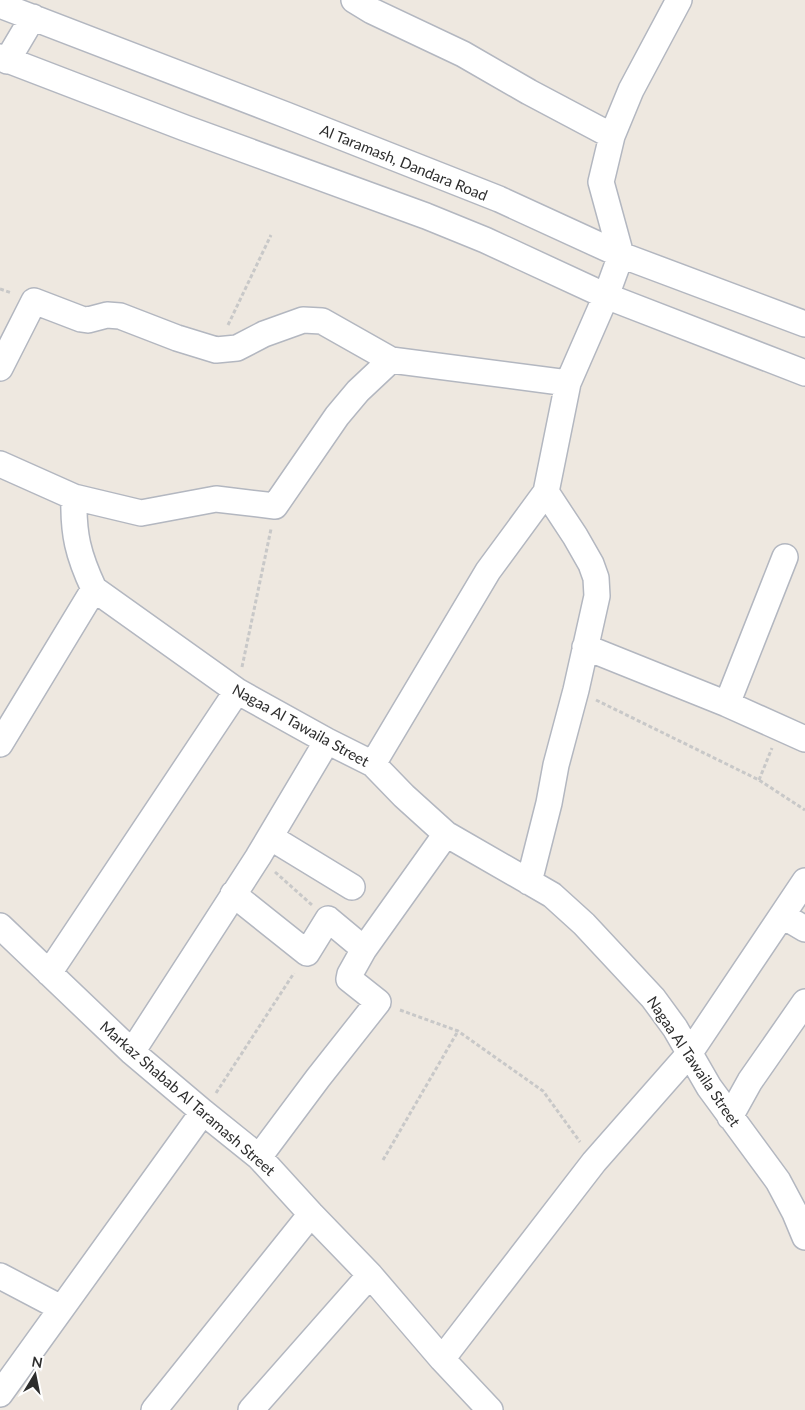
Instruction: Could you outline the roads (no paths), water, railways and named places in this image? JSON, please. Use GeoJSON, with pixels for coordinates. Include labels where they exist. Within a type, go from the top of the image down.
{"type":"FeatureCollection","features":[{"type":"Feature","properties":{"kind":"street"},"geometry":{"type":"LineString","coordinates":[[354,0],[372,11],[463,54],[528,92],[612,136]]}},
{"type":"Feature","properties":{"kind":"street"},"geometry":{"type":"LineString","coordinates":[[373,764],[488,571],[546,492],[568,383],[606,296],[621,254],[601,182],[612,136],[630,90],[680,0]]}},
{"type":"Feature","properties":{"kind":"street","name":"Al Taramash, Dandara Road"},"geometry":{"type":"LineString","coordinates":[[0,6],[29,24],[286,115],[490,196],[621,254],[805,324]]}},
{"type":"Feature","properties":{"kind":"street"},"geometry":{"type":"LineString","coordinates":[[29,24],[7,57],[443,223],[485,240],[606,296],[805,373]]}},
{"type":"Feature","properties":{"kind":"street"},"geometry":{"type":"LineString","coordinates":[[0,368],[34,301],[81,319],[88,320],[106,315],[120,316],[177,338],[216,350],[237,348],[264,334],[311,319],[322,321],[391,360],[568,383]]}},
{"type":"Feature","properties":{"kind":"street"},"geometry":{"type":"LineString","coordinates":[[1,466],[74,497],[141,513],[216,499],[275,506],[338,416],[358,391],[391,360]]}},
{"type":"Feature","properties":{"kind":"street"},"geometry":{"type":"LineString","coordinates":[[529,882],[597,596],[596,578],[591,564],[546,492]]}},
{"type":"Feature","properties":{"kind":"street"},"geometry":{"type":"LineString","coordinates":[[0,744],[94,589],[84,567],[77,544],[74,521],[74,497]]}},
{"type":"Feature","properties":{"kind":"street"},"geometry":{"type":"LineString","coordinates":[[727,704],[785,557]]}},
{"type":"Feature","properties":{"kind":"street","name":"Nagaa Al Tawaila Street"},"geometry":{"type":"LineString","coordinates":[[94,589],[237,691],[328,742],[373,764],[404,796],[446,834],[552,895],[584,924],[653,998],[675,1028],[709,1087],[778,1181],[796,1213],[805,1236]]}},
{"type":"Feature","properties":{"kind":"street"},"geometry":{"type":"LineString","coordinates":[[585,647],[727,704],[805,739]]}},
{"type":"Feature","properties":{"kind":"street"},"geometry":{"type":"LineString","coordinates":[[49,973],[237,691]]}},
{"type":"Feature","properties":{"kind":"street"},"geometry":{"type":"LineString","coordinates":[[132,1052],[264,847],[328,742]]}},
{"type":"Feature","properties":{"kind":"street"},"geometry":{"type":"LineString","coordinates":[[259,1157],[378,1002],[350,979],[350,974],[364,949],[446,834]]}},
{"type":"Feature","properties":{"kind":"street"},"geometry":{"type":"LineString","coordinates":[[264,847],[352,887]]}},
{"type":"Feature","properties":{"kind":"street"},"geometry":{"type":"LineString","coordinates":[[442,1359],[594,1162],[689,1054],[805,881]]}},
{"type":"Feature","properties":{"kind":"street"},"geometry":{"type":"LineString","coordinates":[[233,894],[307,953],[328,919],[364,949]]}},
{"type":"Feature","properties":{"kind":"street"},"geometry":{"type":"LineString","coordinates":[[783,916],[805,929]]}},
{"type":"Feature","properties":{"kind":"street","name":"Markaz Shabab Al Taramash Street"},"geometry":{"type":"LineString","coordinates":[[0,926],[132,1052],[259,1157],[370,1275],[442,1359],[490,1410]]}},
{"type":"Feature","properties":{"kind":"street"},"geometry":{"type":"LineString","coordinates":[[730,1117],[750,1081],[805,1002]]}},
{"type":"Feature","properties":{"kind":"street"},"geometry":{"type":"LineString","coordinates":[[0,1394],[203,1112]]}},
{"type":"Feature","properties":{"kind":"street"},"geometry":{"type":"LineString","coordinates":[[154,1410],[311,1214]]}},
{"type":"Feature","properties":{"kind":"street"},"geometry":{"type":"LineString","coordinates":[[251,1410],[370,1275]]}},
{"type":"Feature","properties":{"kind":"street"},"geometry":{"type":"LineString","coordinates":[[0,1276],[61,1308]]}}]}
